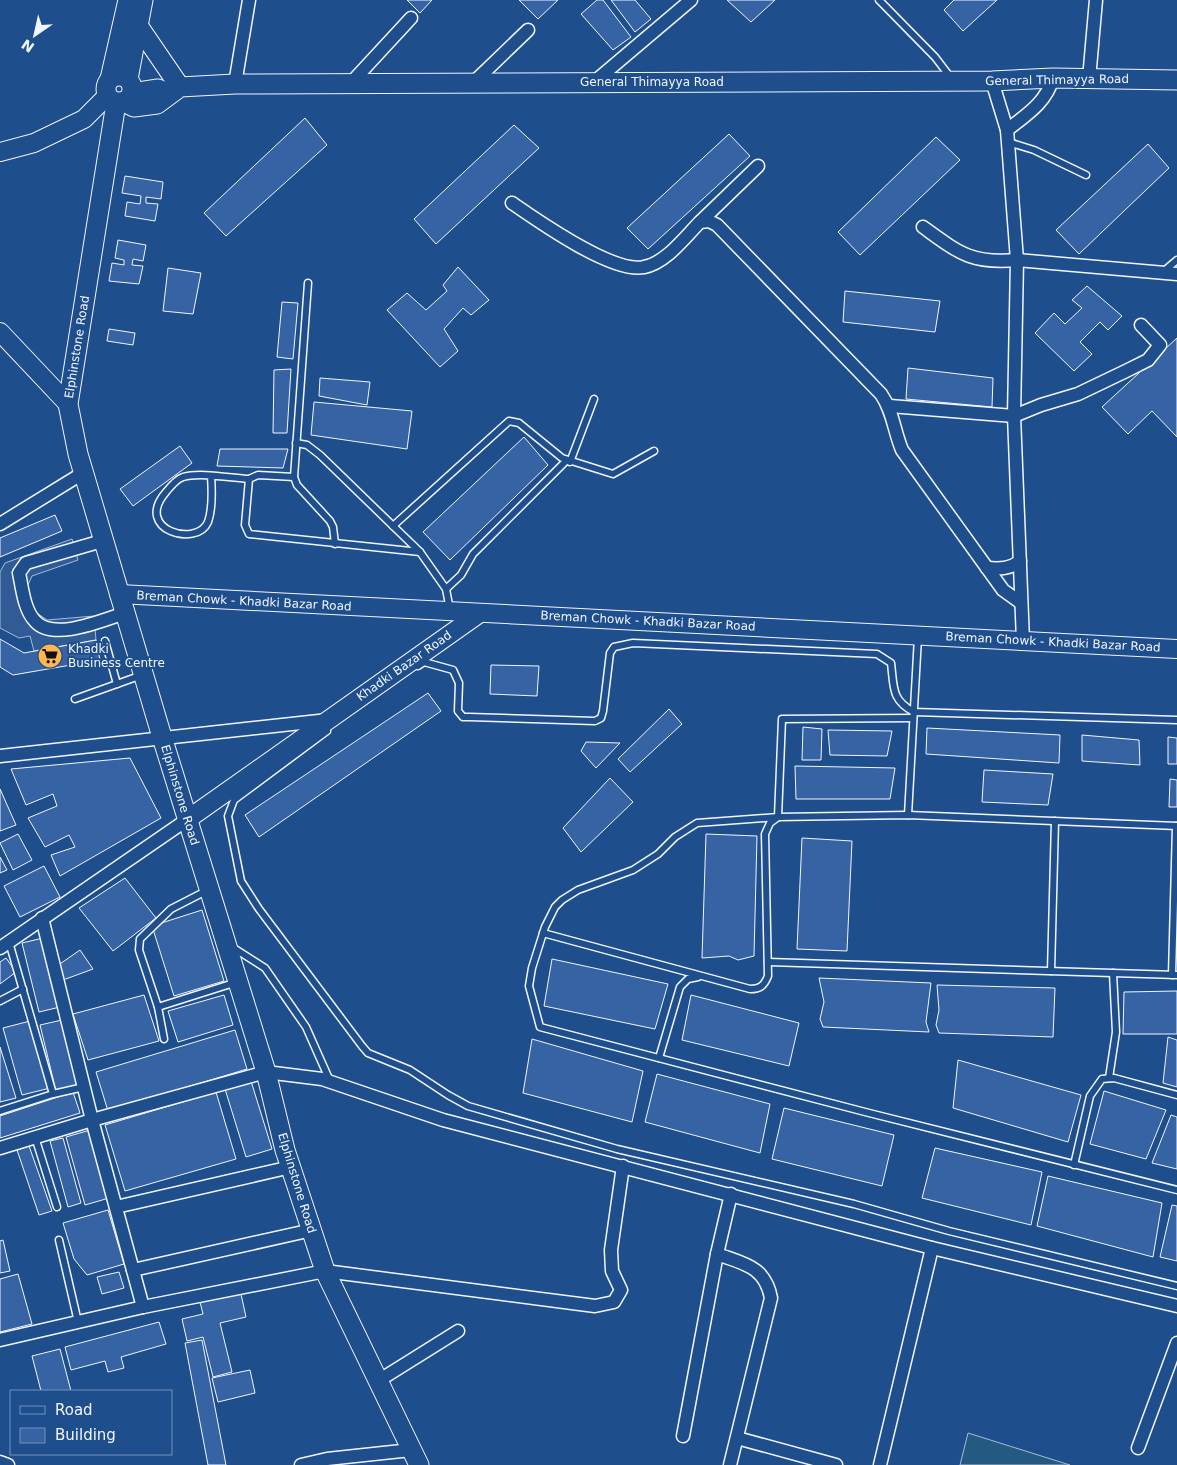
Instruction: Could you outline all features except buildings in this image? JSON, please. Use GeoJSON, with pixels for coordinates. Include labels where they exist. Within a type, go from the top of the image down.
{"type":"FeatureCollection","features":[{"type":"Feature","properties":{"kind":"main road","name":"Elphinstone Road"},"geometry":{"type":"LineString","coordinates":[[128,0],[120,92],[68,404],[83,473],[102,541],[266,1072],[291,1167],[325,1271],[415,1458]]}},
{"type":"Feature","properties":{"kind":"main road"},"geometry":{"type":"LineString","coordinates":[[0,152],[34,143],[84,120],[120,92],[139,26],[143,0]]}},
{"type":"Feature","properties":{"kind":"main road"},"geometry":{"type":"LineString","coordinates":[[120,92],[134,107],[157,104],[175,90],[139,26]]}},
{"type":"Feature","properties":{"kind":"main road","name":"General Thimayya Road"},"geometry":{"type":"LineString","coordinates":[[175,90],[235,84],[992,81],[1053,78],[1177,80]]}},
{"type":"Feature","properties":{"kind":"main road"},"geometry":{"type":"LineString","coordinates":[[0,332],[68,404]]}},
{"type":"Feature","properties":{"kind":"main road","name":"Breman Chowk - Khadki Bazar Road"},"geometry":{"type":"LineString","coordinates":[[119,594],[1177,649]]}},
{"type":"Feature","properties":{"kind":"main road","name":"Khadki Bazar Road"},"geometry":{"type":"LineString","coordinates":[[188,820],[333,722],[480,613]]}},
{"type":"Feature","properties":{"kind":"street"},"geometry":{"type":"LineString","coordinates":[[235,84],[249,0]]}},
{"type":"Feature","properties":{"kind":"street"},"geometry":{"type":"LineString","coordinates":[[593,83],[691,0]]}},
{"type":"Feature","properties":{"kind":"street"},"geometry":{"type":"LineString","coordinates":[[1089,79],[1096,0]]}},
{"type":"Feature","properties":{"kind":"street"},"geometry":{"type":"LineString","coordinates":[[350,84],[411,18]]}},
{"type":"Feature","properties":{"kind":"street"},"geometry":{"type":"LineString","coordinates":[[473,83],[528,30]]}},
{"type":"Feature","properties":{"kind":"street"},"geometry":{"type":"LineString","coordinates":[[1007,136],[1042,102],[1049,91],[1053,78]]}},
{"type":"Feature","properties":{"kind":"street"},"geometry":{"type":"LineString","coordinates":[[992,81],[1007,136],[1017,260],[1014,416],[1023,641]]}},
{"type":"Feature","properties":{"kind":"street"},"geometry":{"type":"LineString","coordinates":[[512,203],[551,231],[616,263],[631,268],[644,267],[658,261],[758,166]]}},
{"type":"Feature","properties":{"kind":"street"},"geometry":{"type":"LineString","coordinates":[[700,222],[709,221],[718,225],[849,359],[890,406],[894,430],[902,450],[1003,590],[1022,603]]}},
{"type":"Feature","properties":{"kind":"street"},"geometry":{"type":"LineString","coordinates":[[923,227],[959,254],[995,262],[1017,260],[1177,274]]}},
{"type":"Feature","properties":{"kind":"street"},"geometry":{"type":"LineString","coordinates":[[890,406],[1014,416],[1041,405],[1078,394],[1148,360],[1160,345],[1141,325]]}},
{"type":"Feature","properties":{"kind":"street"},"geometry":{"type":"LineString","coordinates":[[0,524],[83,473]]}},
{"type":"Feature","properties":{"kind":"street"},"geometry":{"type":"LineString","coordinates":[[102,541],[26,563],[18,573],[27,606],[35,622],[52,630],[71,629],[125,613]]}},
{"type":"Feature","properties":{"kind":"street"},"geometry":{"type":"LineString","coordinates":[[987,568],[999,569],[1014,566],[1020,561]]}},
{"type":"Feature","properties":{"kind":"street","name":"Khadki Bazar Road"},"geometry":{"type":"LineString","coordinates":[[2,753],[333,722]]}},
{"type":"Feature","properties":{"kind":"street"},"geometry":{"type":"LineString","coordinates":[[4,945],[188,820]]}},
{"type":"Feature","properties":{"kind":"street"},"geometry":{"type":"LineString","coordinates":[[42,918],[92,1120],[143,1307]]}},
{"type":"Feature","properties":{"kind":"street"},"geometry":{"type":"LineString","coordinates":[[0,1148],[92,1120],[266,1072],[331,1082],[443,1120],[932,1248],[1177,1306]]}},
{"type":"Feature","properties":{"kind":"street"},"geometry":{"type":"LineString","coordinates":[[0,1340],[143,1307],[325,1271],[595,1306],[614,1302],[621,1290],[612,1271],[611,1250],[622,1166]]}},
{"type":"Feature","properties":{"kind":"street"},"geometry":{"type":"LineString","coordinates":[[116,1206],[291,1167]]}},
{"type":"Feature","properties":{"kind":"street"},"geometry":{"type":"LineString","coordinates":[[683,1436],[717,1254],[731,1194]]}},
{"type":"Feature","properties":{"kind":"street"},"geometry":{"type":"LineString","coordinates":[[133,1270],[312,1230]]}},
{"type":"Feature","properties":{"kind":"street"},"geometry":{"type":"LineString","coordinates":[[880,1465],[932,1248]]}},
{"type":"Feature","properties":{"kind":"street"},"geometry":{"type":"LineString","coordinates":[[717,1254],[751,1266],[769,1286],[772,1298],[730,1465]]}},
{"type":"Feature","properties":{"kind":"street"},"geometry":{"type":"LineString","coordinates":[[378,1381],[458,1331]]}},
{"type":"Feature","properties":{"kind":"street"},"geometry":{"type":"LineString","coordinates":[[1138,1448],[1177,1343]]}},
{"type":"Feature","properties":{"kind":"street"},"geometry":{"type":"LineString","coordinates":[[738,1438],[836,1465]]}},
{"type":"Feature","properties":{"kind":"street"},"geometry":{"type":"LineString","coordinates":[[301,1465],[415,1458]]}},
{"type":"Feature","properties":{"kind":"street"},"geometry":{"type":"LineString","coordinates":[[0,1462],[8,1465]]}},
{"type":"Feature","properties":{"kind":"lane"},"geometry":{"type":"LineString","coordinates":[[879,0],[939,62],[953,81]]}},
{"type":"Feature","properties":{"kind":"lane"},"geometry":{"type":"LineString","coordinates":[[1007,136],[1086,175]]}},
{"type":"Feature","properties":{"kind":"lane"},"geometry":{"type":"LineString","coordinates":[[1163,273],[1177,260]]}},
{"type":"Feature","properties":{"kind":"lane"},"geometry":{"type":"LineString","coordinates":[[308,283],[294,477],[297,485],[330,522],[333,527],[335,544]]}},
{"type":"Feature","properties":{"kind":"lane"},"geometry":{"type":"LineString","coordinates":[[446,589],[461,575],[473,554],[568,461],[594,400]]}},
{"type":"Feature","properties":{"kind":"lane"},"geometry":{"type":"LineString","coordinates":[[393,526],[509,421],[519,424],[568,461],[613,474],[654,451]]}},
{"type":"Feature","properties":{"kind":"lane"},"geometry":{"type":"LineString","coordinates":[[296,442],[307,445],[320,455],[420,552],[446,589],[451,611]]}},
{"type":"Feature","properties":{"kind":"lane"},"geometry":{"type":"LineString","coordinates":[[211,476],[212,498],[208,522],[202,531],[189,534],[173,533],[160,524],[154,514],[156,507],[172,485],[183,477],[211,476],[248,479],[258,475],[294,477]]}},
{"type":"Feature","properties":{"kind":"lane"},"geometry":{"type":"LineString","coordinates":[[248,479],[245,525],[249,534],[420,552]]}},
{"type":"Feature","properties":{"kind":"lane"},"geometry":{"type":"LineString","coordinates":[[908,815],[918,635]]}},
{"type":"Feature","properties":{"kind":"lane"},"geometry":{"type":"LineString","coordinates":[[105,641],[117,684]]}},
{"type":"Feature","properties":{"kind":"lane"},"geometry":{"type":"LineString","coordinates":[[369,701],[424,662],[453,670],[459,683],[458,712],[463,717],[596,721],[601,718],[603,711],[610,653],[614,647],[633,643],[877,654],[890,664],[896,699],[913,715]]}},
{"type":"Feature","properties":{"kind":"lane"},"geometry":{"type":"LineString","coordinates":[[75,699],[143,675]]}},
{"type":"Feature","properties":{"kind":"lane"},"geometry":{"type":"LineString","coordinates":[[778,817],[782,719],[913,715],[1177,720]]}},
{"type":"Feature","properties":{"kind":"lane"},"geometry":{"type":"LineString","coordinates":[[333,722],[234,800],[228,816],[241,881],[259,908],[368,1053],[410,1070],[468,1106],[617,1149],[854,1204],[949,1231],[1177,1286]]}},
{"type":"Feature","properties":{"kind":"lane"},"geometry":{"type":"LineString","coordinates":[[768,962],[1174,975],[1176,826],[908,815],[778,817],[697,822],[675,837],[658,854],[633,870],[578,890],[562,900],[555,907],[544,933],[529,986],[540,1027],[1177,1190]]}},
{"type":"Feature","properties":{"kind":"lane"},"geometry":{"type":"LineString","coordinates":[[544,933],[702,977],[750,989],[758,989],[764,985],[768,976],[764,834],[770,823],[778,817]]}},
{"type":"Feature","properties":{"kind":"lane"},"geometry":{"type":"LineString","coordinates":[[1051,971],[1055,821]]}},
{"type":"Feature","properties":{"kind":"lane"},"geometry":{"type":"LineString","coordinates":[[164,1039],[158,1007],[139,950],[140,939],[171,909],[209,890]]}},
{"type":"Feature","properties":{"kind":"lane"},"geometry":{"type":"LineString","coordinates":[[226,943],[265,968],[306,1027],[331,1082]]}},
{"type":"Feature","properties":{"kind":"lane"},"geometry":{"type":"LineString","coordinates":[[4,945],[22,989],[53,1094]]}},
{"type":"Feature","properties":{"kind":"lane"},"geometry":{"type":"LineString","coordinates":[[1109,1078],[1116,1032],[1113,973]]}},
{"type":"Feature","properties":{"kind":"lane"},"geometry":{"type":"LineString","coordinates":[[659,1058],[680,987],[688,979],[702,977]]}},
{"type":"Feature","properties":{"kind":"lane"},"geometry":{"type":"LineString","coordinates":[[158,1007],[238,981]]}},
{"type":"Feature","properties":{"kind":"lane"},"geometry":{"type":"LineString","coordinates":[[0,1001],[22,989]]}},
{"type":"Feature","properties":{"kind":"lane"},"geometry":{"type":"LineString","coordinates":[[1074,1165],[1090,1096],[1102,1079],[1109,1078],[1177,1095]]}},
{"type":"Feature","properties":{"kind":"lane"},"geometry":{"type":"LineString","coordinates":[[0,1111],[53,1094],[84,1087]]}},
{"type":"Feature","properties":{"kind":"lane"},"geometry":{"type":"LineString","coordinates":[[34,1138],[57,1207]]}},
{"type":"Feature","properties":{"kind":"lane"},"geometry":{"type":"LineString","coordinates":[[59,1240],[78,1322]]}},
{"type":"Feature","properties":{"kind":"shaded area"},"geometry":{"type":"Polygon","coordinates":[[[72,539],[78,560],[32,576],[27,587],[34,611],[47,620],[94,616],[96,640],[34,651],[30,636],[19,638],[0,628],[0,572],[5,563],[72,539]]]}},
{"type":"Feature","properties":{"kind":"shaded area"},"geometry":{"type":"Polygon","coordinates":[[[968,1433],[1070,1465],[960,1465],[968,1433]]]}},
{"type":"Feature","properties":{"kind":"place","name":"Khadki Business Centre"},"geometry":{"type":"Point","coordinates":[50,656]}}]}
